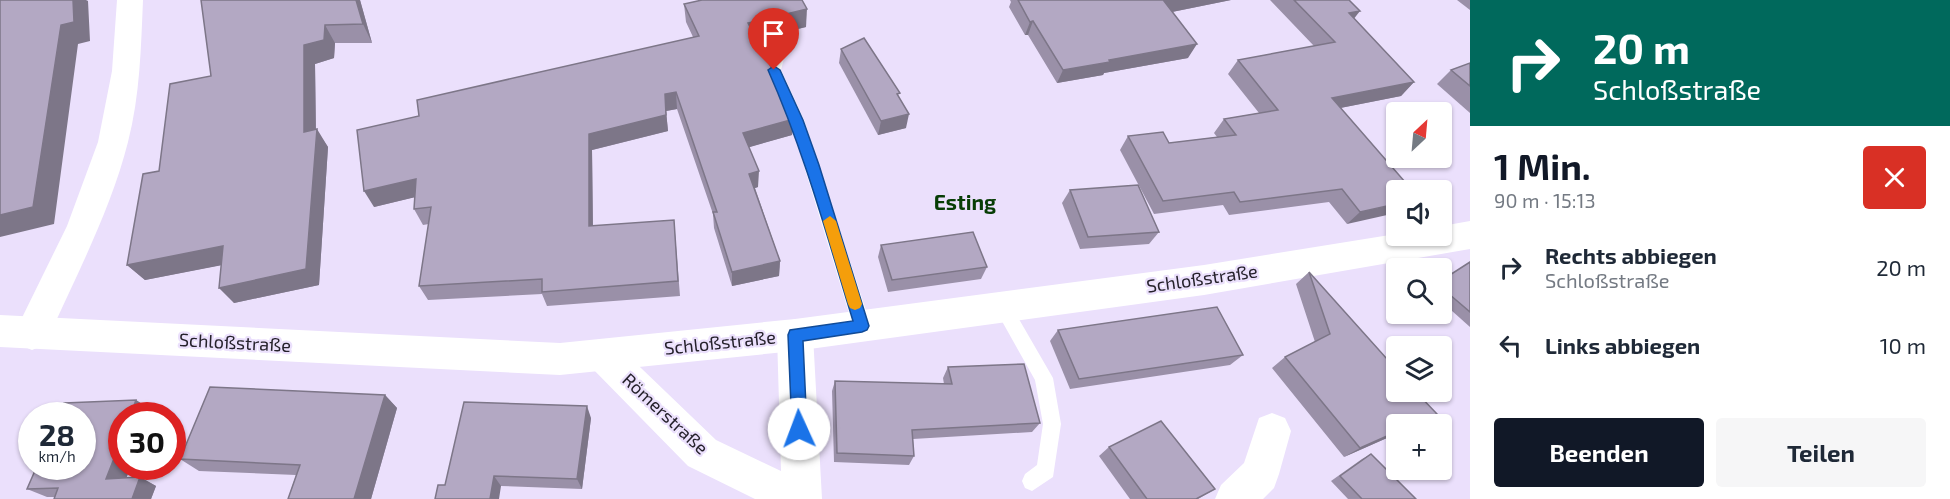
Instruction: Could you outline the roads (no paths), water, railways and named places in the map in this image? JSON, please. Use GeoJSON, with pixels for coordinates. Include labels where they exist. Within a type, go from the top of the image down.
{"type":"FeatureCollection","features":[{"type":"Feature","properties":{"kind":"street"},"geometry":{"type":"LineString","coordinates":[[16,332],[82,226],[113,142],[126,71],[130,0]]}},
{"type":"Feature","properties":{"kind":"street","name":"Schloßstraße"},"geometry":{"type":"LineString","coordinates":[[16,332],[561,359],[795,335],[1204,280],[1470,236]]}},
{"type":"Feature","properties":{"kind":"street"},"geometry":{"type":"LineString","coordinates":[[795,335],[802,499]]}},
{"type":"Feature","properties":{"kind":"street","name":"Römerstraße"},"geometry":{"type":"LineString","coordinates":[[603,355],[702,453],[796,499]]}},
{"type":"Feature","properties":{"kind":"street"},"geometry":{"type":"LineString","coordinates":[[1235,499],[1260,474],[1272,431]]}},
{"type":"Feature","properties":{"kind":"lane"},"geometry":{"type":"LineString","coordinates":[[778,54],[774,70],[797,120],[862,326]]}},
{"type":"Feature","properties":{"kind":"lane"},"geometry":{"type":"LineString","coordinates":[[1003,307],[1044,378],[1052,424],[1046,470],[1032,481]]}},
{"type":"Feature","properties":{"kind":"district","name":"Esting"},"geometry":{"type":"Point","coordinates":[965,203]}}]}
